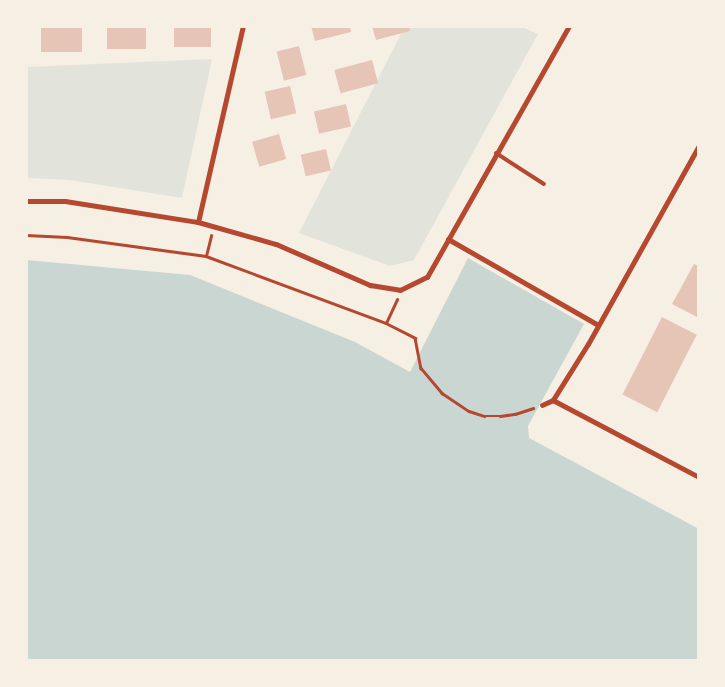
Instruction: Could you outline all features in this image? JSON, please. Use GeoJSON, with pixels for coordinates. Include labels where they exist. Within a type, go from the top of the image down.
{"type":"FeatureCollection","features":[{"type":"Feature","properties":{"kind":"street"},"geometry":{"type":"LineString","coordinates":[[198,222],[243,26]]}},
{"type":"Feature","properties":{"kind":"street"},"geometry":{"type":"LineString","coordinates":[[26,201],[65,201],[198,222],[276,244],[370,285],[400,290],[427,277],[569,26]]}},
{"type":"Feature","properties":{"kind":"street"},"geometry":{"type":"LineString","coordinates":[[542,405],[554,400],[588,344],[699,145]]}},
{"type":"Feature","properties":{"kind":"street"},"geometry":{"type":"LineString","coordinates":[[448,240],[598,325]]}},
{"type":"Feature","properties":{"kind":"street"},"geometry":{"type":"LineString","coordinates":[[554,400],[699,477]]}},
{"type":"Feature","properties":{"kind":"lane"},"geometry":{"type":"LineString","coordinates":[[496,153],[544,184]]}},
{"type":"Feature","properties":{"kind":"path"},"geometry":{"type":"LineString","coordinates":[[206,256],[213,226]]}},
{"type":"Feature","properties":{"kind":"path"},"geometry":{"type":"LineString","coordinates":[[26,235],[67,237],[206,256],[386,323],[415,338],[421,368],[442,393],[453,402],[484,416],[515,414],[542,405]]}},
{"type":"Feature","properties":{"kind":"path"},"geometry":{"type":"LineString","coordinates":[[386,323],[400,290]]}},
{"type":"Feature","properties":{"kind":"shaded area"},"geometry":{"type":"Polygon","coordinates":[[[405,26],[520,26],[538,34],[414,260],[390,266],[299,233],[405,26]]]}},
{"type":"Feature","properties":{"kind":"shaded area"},"geometry":{"type":"Polygon","coordinates":[[[212,59],[182,198],[70,180],[26,178],[26,67],[212,59]]]}},
{"type":"Feature","properties":{"kind":"shaded area"},"geometry":{"type":"Polygon","coordinates":[[[468,258],[584,324],[528,426],[529,438],[699,529],[699,661],[26,661],[26,260],[190,275],[355,342],[410,372],[468,258]]]}},
{"type":"Feature","properties":{"kind":"building"},"geometry":{"type":"Polygon","coordinates":[[[41,26],[82,26],[82,52],[41,52],[41,26]]]}},
{"type":"Feature","properties":{"kind":"building"},"geometry":{"type":"Polygon","coordinates":[[[107,26],[146,26],[146,49],[107,49],[107,26]]]}},
{"type":"Feature","properties":{"kind":"building"},"geometry":{"type":"Polygon","coordinates":[[[174,26],[211,26],[211,47],[174,47],[174,26]]]}},
{"type":"Feature","properties":{"kind":"building"},"geometry":{"type":"Polygon","coordinates":[[[311,26],[350,26],[351,32],[315,41],[311,26]]]}},
{"type":"Feature","properties":{"kind":"building"},"geometry":{"type":"Polygon","coordinates":[[[372,26],[409,26],[410,31],[376,40],[372,26]]]}},
{"type":"Feature","properties":{"kind":"building"},"geometry":{"type":"Polygon","coordinates":[[[299,46],[306,75],[284,81],[277,52],[299,46]]]}},
{"type":"Feature","properties":{"kind":"building"},"geometry":{"type":"Polygon","coordinates":[[[372,60],[378,83],[341,93],[334,70],[372,60]]]}},
{"type":"Feature","properties":{"kind":"building"},"geometry":{"type":"Polygon","coordinates":[[[290,86],[296,113],[271,119],[265,92],[290,86]]]}},
{"type":"Feature","properties":{"kind":"building"},"geometry":{"type":"Polygon","coordinates":[[[346,104],[351,126],[319,134],[314,111],[346,104]]]}},
{"type":"Feature","properties":{"kind":"building"},"geometry":{"type":"Polygon","coordinates":[[[279,134],[286,159],[259,167],[252,142],[279,134]]]}},
{"type":"Feature","properties":{"kind":"building"},"geometry":{"type":"Polygon","coordinates":[[[326,149],[331,170],[306,176],[301,155],[326,149]]]}},
{"type":"Feature","properties":{"kind":"building"},"geometry":{"type":"Polygon","coordinates":[[[694,264],[699,266],[699,318],[672,304],[694,264]]]}},
{"type":"Feature","properties":{"kind":"building"},"geometry":{"type":"Polygon","coordinates":[[[662,317],[697,335],[657,412],[623,395],[662,317]]]}}]}
